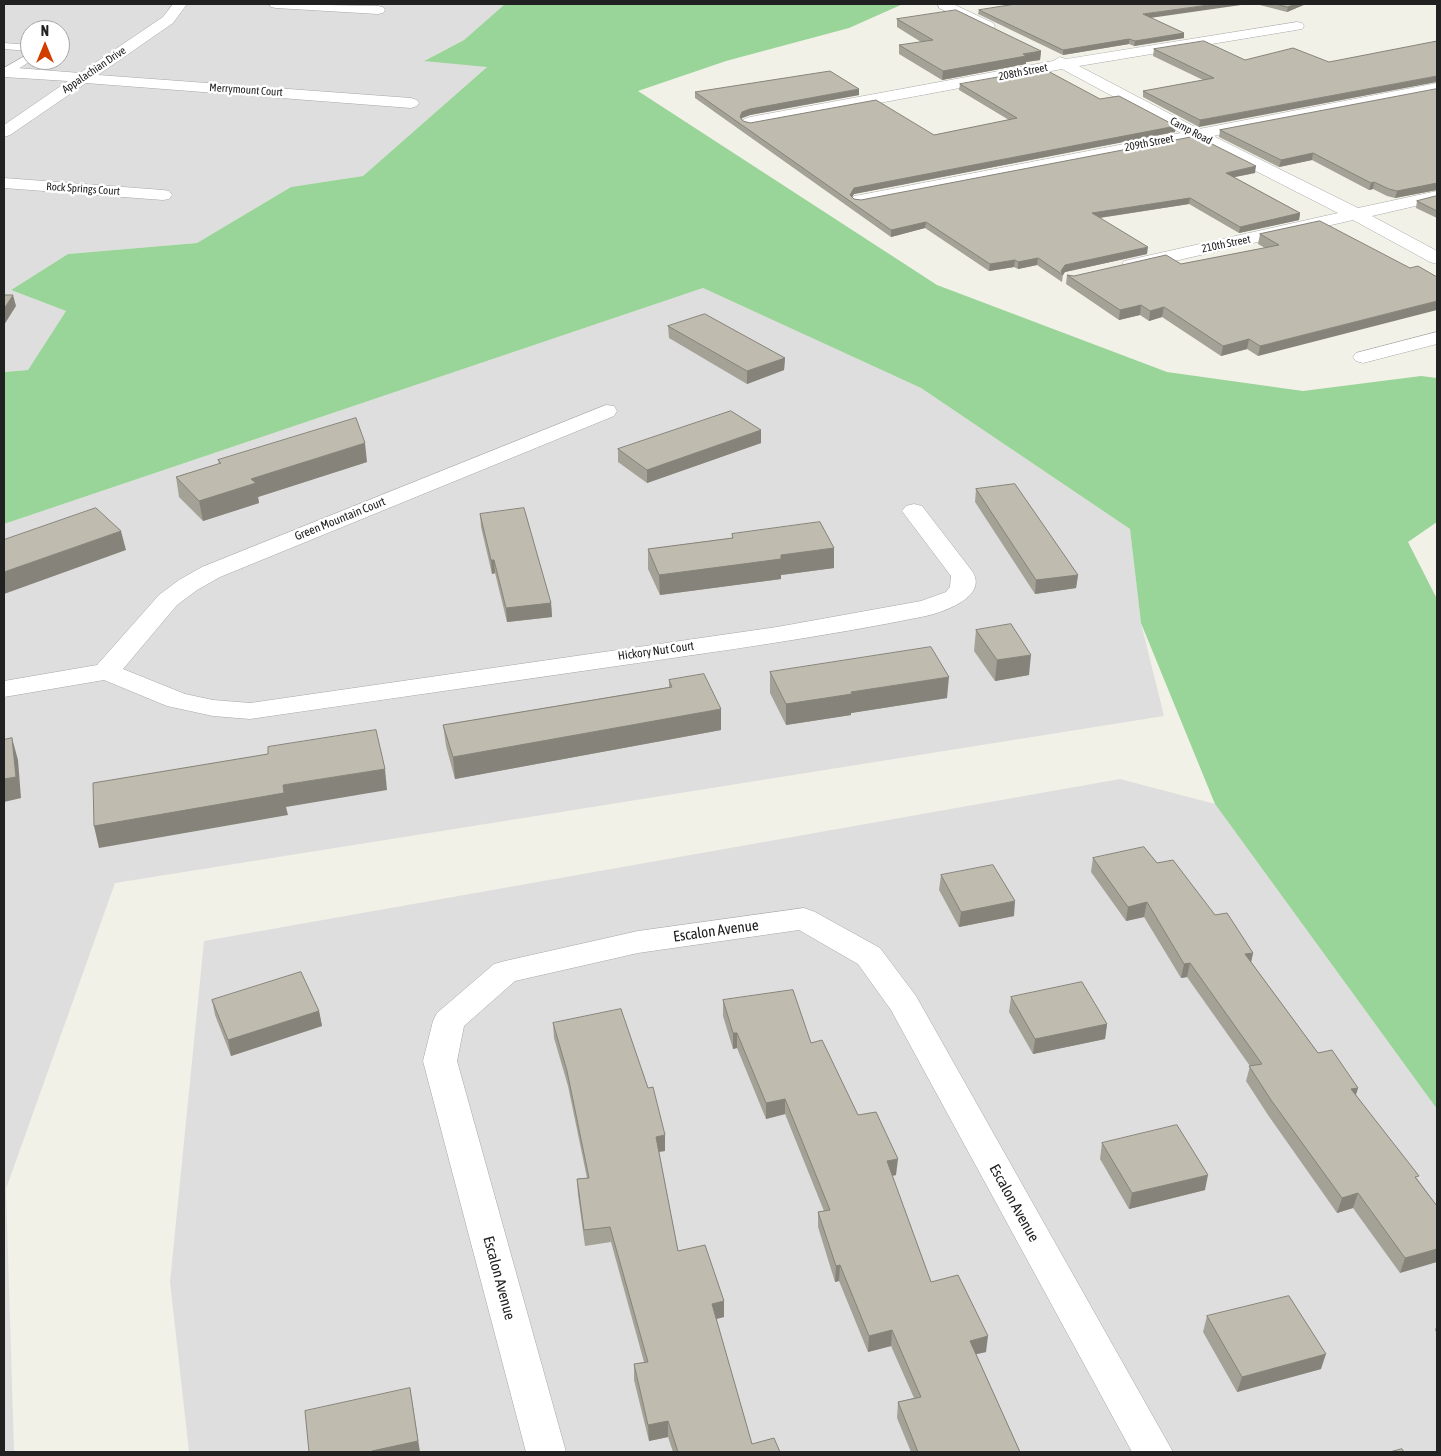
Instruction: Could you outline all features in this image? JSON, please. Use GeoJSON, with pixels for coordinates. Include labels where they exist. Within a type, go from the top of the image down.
{"type":"FeatureCollection","features":[{"type":"Feature","properties":{"kind":"street","name":"Appalachian Drive"},"geometry":{"type":"LineString","coordinates":[[4,132],[168,20],[180,4]]}},
{"type":"Feature","properties":{"kind":"street"},"geometry":{"type":"LineString","coordinates":[[276,4],[378,10]]}},
{"type":"Feature","properties":{"kind":"street"},"geometry":{"type":"LineString","coordinates":[[948,4],[1004,34]]}},
{"type":"Feature","properties":{"kind":"street","name":"208th Street"},"geometry":{"type":"LineString","coordinates":[[750,122],[1064,64],[1297,26]]}},
{"type":"Feature","properties":{"kind":"street","name":"Camp Road"},"geometry":{"type":"LineString","coordinates":[[1038,51],[1246,161],[1357,215],[1437,258]]}},
{"type":"Feature","properties":{"kind":"street","name":"Merrymount Court"},"geometry":{"type":"LineString","coordinates":[[4,72],[412,103]]}},
{"type":"Feature","properties":{"kind":"street","name":"209th Street"},"geometry":{"type":"LineString","coordinates":[[860,200],[1437,88]]}},
{"type":"Feature","properties":{"kind":"street","name":"Rock Springs Court"},"geometry":{"type":"LineString","coordinates":[[4,183],[163,195]]}},
{"type":"Feature","properties":{"kind":"street","name":"210th Street"},"geometry":{"type":"LineString","coordinates":[[1112,269],[1437,196]]}},
{"type":"Feature","properties":{"kind":"street"},"geometry":{"type":"LineString","coordinates":[[1363,357],[1437,338]]}},
{"type":"Feature","properties":{"kind":"street","name":"Green Mountain Court"},"geometry":{"type":"LineString","coordinates":[[106,672],[168,600],[188,585],[211,572],[606,411]]}},
{"type":"Feature","properties":{"kind":"street","name":"Hickory Nut Court"},"geometry":{"type":"LineString","coordinates":[[106,672],[177,700],[213,708],[250,711],[551,666],[777,635],[927,608],[955,597],[962,587],[963,576],[914,511]]}},
{"type":"Feature","properties":{"kind":"street"},"geometry":{"type":"LineString","coordinates":[[4,689],[106,672]]}},
{"type":"Feature","properties":{"kind":"street","name":"Escalon Avenue"},"geometry":{"type":"LineString","coordinates":[[546,1452],[440,1061],[449,1021],[505,972],[638,942],[804,919],[869,956],[904,1004],[1153,1452]]}},
{"type":"Feature","properties":{"kind":"lane"},"geometry":{"type":"LineString","coordinates":[[4,46],[20,47]]}},
{"type":"Feature","properties":{"kind":"lane"},"geometry":{"type":"LineString","coordinates":[[4,72],[20,62]]}},
{"type":"Feature","properties":{"kind":"shaded area"},"geometry":{"type":"Polygon","coordinates":[[[4,4],[505,4],[464,40],[425,60],[488,66],[363,176],[291,187],[197,243],[68,254],[11,290],[66,311],[28,370],[4,372],[4,4]]]}},
{"type":"Feature","properties":{"kind":"shaded area"},"geometry":{"type":"Polygon","coordinates":[[[703,288],[921,388],[1130,529],[1141,623],[1164,716],[115,883],[6,1189],[14,1452],[4,1452],[4,524],[703,288]]]}},
{"type":"Feature","properties":{"kind":"shaded area"},"geometry":{"type":"Polygon","coordinates":[[[1120,779],[1215,804],[1437,1109],[1437,1452],[189,1452],[170,1282],[204,941],[1120,779]]]}},
{"type":"Feature","properties":{"kind":"green space"},"geometry":{"type":"Polygon","coordinates":[[[505,4],[903,4],[849,28],[726,61],[638,91],[937,285],[1167,372],[1303,391],[1421,376],[1437,378],[1437,522],[1408,542],[1437,599],[1437,1109],[1215,804],[1141,623],[1130,529],[921,388],[703,288],[4,524],[4,372],[28,370],[66,311],[11,290],[68,254],[197,243],[291,187],[363,176],[487,67],[424,61],[464,40],[505,4]]]}},
{"type":"Feature","properties":{"kind":"building"},"geometry":{"type":"Polygon","coordinates":[[[1016,4],[1216,4],[1143,14],[1184,33],[1135,41],[1129,39],[1063,50],[979,10],[1016,4]]]}},
{"type":"Feature","properties":{"kind":"building"},"geometry":{"type":"Polygon","coordinates":[[[1276,4],[1295,4],[1288,7],[1276,4]]]}},
{"type":"Feature","properties":{"kind":"building"},"geometry":{"type":"Polygon","coordinates":[[[956,10],[1041,51],[1023,54],[1026,56],[943,71],[899,45],[933,40],[897,19],[956,10]]]}},
{"type":"Feature","properties":{"kind":"building"},"geometry":{"type":"Polygon","coordinates":[[[1204,41],[1245,60],[1293,48],[1329,62],[1437,41],[1437,76],[1200,120],[1143,91],[1214,78],[1154,49],[1204,41]]]}},
{"type":"Feature","properties":{"kind":"building"},"geometry":{"type":"Polygon","coordinates":[[[1044,69],[1100,99],[1119,96],[1176,126],[854,188],[850,195],[854,199],[861,200],[1196,136],[1256,166],[1226,173],[1300,213],[1240,227],[1190,198],[1092,213],[1148,247],[1065,265],[1061,271],[1063,275],[1038,258],[990,264],[926,222],[891,230],[695,92],[830,71],[859,89],[750,109],[742,112],[740,117],[743,121],[750,123],[876,100],[934,135],[1017,118],[960,84],[1044,69]]]}},
{"type":"Feature","properties":{"kind":"building"},"geometry":{"type":"Polygon","coordinates":[[[1437,89],[1437,183],[1397,191],[1374,182],[1371,183],[1313,153],[1281,160],[1220,130],[1437,89]]]}},
{"type":"Feature","properties":{"kind":"building"},"geometry":{"type":"Polygon","coordinates":[[[1437,196],[1437,211],[1417,201],[1437,196]]]}},
{"type":"Feature","properties":{"kind":"building"},"geometry":{"type":"Polygon","coordinates":[[[1320,221],[1410,268],[1418,266],[1437,277],[1437,301],[1260,346],[1249,339],[1223,346],[1164,307],[1150,311],[1141,305],[1120,310],[1067,275],[1074,276],[1166,255],[1181,264],[1279,245],[1260,234],[1320,221]]]}},
{"type":"Feature","properties":{"kind":"building"},"geometry":{"type":"Polygon","coordinates":[[[4,295],[13,295],[4,309],[4,295]]]}},
{"type":"Feature","properties":{"kind":"building"},"geometry":{"type":"Polygon","coordinates":[[[705,314],[785,358],[747,371],[668,326],[705,314]]]}},
{"type":"Feature","properties":{"kind":"building"},"geometry":{"type":"Polygon","coordinates":[[[731,411],[761,430],[647,470],[618,449],[731,411]]]}},
{"type":"Feature","properties":{"kind":"building"},"geometry":{"type":"Polygon","coordinates":[[[356,418],[365,443],[251,479],[256,483],[199,501],[176,477],[221,463],[218,460],[356,418]]]}},
{"type":"Feature","properties":{"kind":"building"},"geometry":{"type":"Polygon","coordinates":[[[1015,484],[1078,575],[1036,580],[976,489],[1015,484]]]}},
{"type":"Feature","properties":{"kind":"building"},"geometry":{"type":"Polygon","coordinates":[[[96,508],[121,531],[4,572],[4,540],[96,508]]]}},
{"type":"Feature","properties":{"kind":"building"},"geometry":{"type":"Polygon","coordinates":[[[524,508],[551,603],[506,608],[494,560],[491,560],[480,514],[524,508]]]}},
{"type":"Feature","properties":{"kind":"building"},"geometry":{"type":"Polygon","coordinates":[[[820,522],[834,548],[781,555],[781,559],[659,575],[648,549],[733,538],[732,534],[820,522]]]}},
{"type":"Feature","properties":{"kind":"building"},"geometry":{"type":"Polygon","coordinates":[[[1011,624],[1031,655],[997,660],[976,630],[1011,624]]]}},
{"type":"Feature","properties":{"kind":"building"},"geometry":{"type":"Polygon","coordinates":[[[931,647],[949,677],[786,704],[770,672],[931,647]]]}},
{"type":"Feature","properties":{"kind":"building"},"geometry":{"type":"Polygon","coordinates":[[[704,674],[721,709],[453,757],[443,725],[672,687],[669,680],[704,674]]]}},
{"type":"Feature","properties":{"kind":"building"},"geometry":{"type":"Polygon","coordinates":[[[376,730],[385,769],[283,785],[284,793],[94,826],[93,783],[268,754],[268,747],[376,730]]]}},
{"type":"Feature","properties":{"kind":"building"},"geometry":{"type":"Polygon","coordinates":[[[12,738],[16,777],[4,779],[4,740],[12,738]]]}},
{"type":"Feature","properties":{"kind":"building"},"geometry":{"type":"Polygon","coordinates":[[[1144,847],[1157,863],[1173,860],[1215,915],[1227,913],[1253,953],[1245,954],[1318,1053],[1332,1050],[1358,1088],[1351,1089],[1419,1176],[1415,1177],[1437,1206],[1437,1249],[1405,1258],[1358,1193],[1342,1198],[1271,1100],[1249,1066],[1262,1064],[1190,963],[1184,964],[1147,902],[1128,907],[1093,858],[1144,847]]]}},
{"type":"Feature","properties":{"kind":"building"},"geometry":{"type":"Polygon","coordinates":[[[993,865],[1015,901],[961,912],[941,875],[993,865]]]}},
{"type":"Feature","properties":{"kind":"building"},"geometry":{"type":"Polygon","coordinates":[[[301,972],[319,1011],[228,1040],[212,1000],[301,972]]]}},
{"type":"Feature","properties":{"kind":"building"},"geometry":{"type":"Polygon","coordinates":[[[1082,982],[1107,1024],[1035,1039],[1011,997],[1082,982]]]}},
{"type":"Feature","properties":{"kind":"building"},"geometry":{"type":"Polygon","coordinates":[[[793,990],[811,1043],[822,1040],[858,1115],[876,1112],[898,1159],[887,1161],[931,1282],[958,1275],[988,1336],[970,1341],[1020,1452],[918,1452],[898,1402],[921,1397],[892,1330],[869,1336],[840,1265],[836,1266],[818,1212],[830,1210],[785,1099],[766,1103],[737,1033],[733,1033],[723,1000],[793,990]]]}},
{"type":"Feature","properties":{"kind":"building"},"geometry":{"type":"Polygon","coordinates":[[[621,1009],[648,1088],[653,1087],[665,1135],[656,1137],[678,1251],[705,1245],[724,1301],[712,1304],[752,1444],[774,1438],[780,1452],[678,1452],[668,1421],[648,1425],[634,1364],[648,1362],[610,1227],[584,1230],[577,1179],[589,1178],[567,1071],[553,1023],[621,1009]]]}},
{"type":"Feature","properties":{"kind":"building"},"geometry":{"type":"Polygon","coordinates":[[[1177,1125],[1208,1175],[1132,1193],[1102,1143],[1177,1125]]]}},
{"type":"Feature","properties":{"kind":"building"},"geometry":{"type":"Polygon","coordinates":[[[1289,1296],[1326,1354],[1242,1377],[1207,1316],[1289,1296]]]}},
{"type":"Feature","properties":{"kind":"building"},"geometry":{"type":"Polygon","coordinates":[[[410,1388],[418,1441],[372,1452],[309,1452],[305,1411],[410,1388]]]}},
{"type":"Feature","properties":{"kind":"building"},"geometry":{"type":"Polygon","coordinates":[[[1402,1449],[1404,1452],[1390,1452],[1402,1449]]]}}]}
